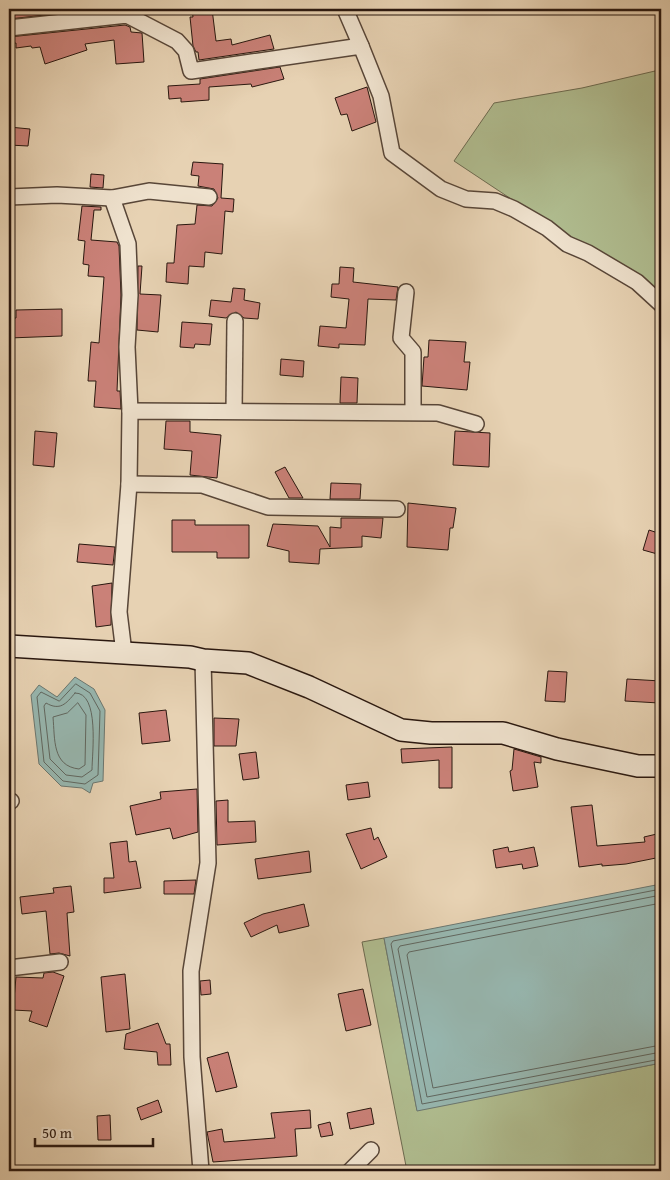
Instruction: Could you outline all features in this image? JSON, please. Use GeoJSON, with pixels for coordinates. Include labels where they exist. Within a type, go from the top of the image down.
{"type":"FeatureCollection","features":[{"type":"Feature","properties":{"kind":"main road"},"geometry":{"type":"LineString","coordinates":[[9,646],[190,657],[203,660],[248,663],[309,687],[401,730],[431,733],[503,733],[557,749],[638,766],[661,766]]}},
{"type":"Feature","properties":{"kind":"street"},"geometry":{"type":"LineString","coordinates":[[345,9],[380,96],[392,153],[441,189],[466,199],[495,200],[548,228],[567,244],[588,253],[636,282],[661,304]]}},
{"type":"Feature","properties":{"kind":"street"},"geometry":{"type":"LineString","coordinates":[[9,28],[127,12],[177,41],[186,51],[191,71],[361,46]]}},
{"type":"Feature","properties":{"kind":"street"},"geometry":{"type":"LineString","coordinates":[[9,197],[58,195],[112,198],[149,191],[209,197]]}},
{"type":"Feature","properties":{"kind":"street"},"geometry":{"type":"LineString","coordinates":[[112,198],[128,244],[130,295],[126,347],[130,410],[129,484],[119,612],[124,653]]}},
{"type":"Feature","properties":{"kind":"street"},"geometry":{"type":"LineString","coordinates":[[406,292],[402,338],[414,352],[413,412]]}},
{"type":"Feature","properties":{"kind":"street"},"geometry":{"type":"LineString","coordinates":[[234,411],[235,321]]}},
{"type":"Feature","properties":{"kind":"street"},"geometry":{"type":"LineString","coordinates":[[130,410],[438,413],[476,424]]}},
{"type":"Feature","properties":{"kind":"street"},"geometry":{"type":"LineString","coordinates":[[129,484],[202,485],[268,507],[397,509]]}},
{"type":"Feature","properties":{"kind":"street"},"geometry":{"type":"LineString","coordinates":[[201,1171],[192,1057],[191,971],[208,862],[203,660]]}},
{"type":"Feature","properties":{"kind":"street"},"geometry":{"type":"LineString","coordinates":[[9,968],[60,962]]}},
{"type":"Feature","properties":{"kind":"street"},"geometry":{"type":"LineString","coordinates":[[350,1171],[371,1150]]}},
{"type":"Feature","properties":{"kind":"green space"},"geometry":{"type":"Polygon","coordinates":[[[661,66],[661,302],[648,290],[454,161],[494,103],[582,88],[655,71],[661,66]]]}},
{"type":"Feature","properties":{"kind":"green space"},"geometry":{"type":"Polygon","coordinates":[[[384,938],[417,1110],[661,1063],[661,1171],[407,1171],[362,942],[384,938]]]}},
{"type":"Feature","properties":{"kind":"water"},"geometry":{"type":"Polygon","coordinates":[[[75,677],[94,689],[105,710],[103,781],[93,783],[90,793],[82,788],[61,786],[39,764],[31,695],[39,685],[57,697],[75,677]]]}},
{"type":"Feature","properties":{"kind":"water"},"geometry":{"type":"Polygon","coordinates":[[[661,884],[661,1063],[417,1111],[384,938],[661,884]]]}},
{"type":"Feature","properties":{"kind":"building"},"geometry":{"type":"Polygon","coordinates":[[[9,9],[20,9],[20,12],[39,9],[98,9],[9,19],[9,9]]]}},
{"type":"Feature","properties":{"kind":"building"},"geometry":{"type":"Polygon","coordinates":[[[192,9],[212,9],[216,41],[231,39],[232,45],[270,35],[274,49],[199,60],[198,52],[196,52],[193,46],[190,17],[193,17],[192,9]]]}},
{"type":"Feature","properties":{"kind":"building"},"geometry":{"type":"Polygon","coordinates":[[[125,25],[130,27],[131,32],[142,33],[144,62],[116,64],[114,40],[85,44],[87,50],[45,64],[40,47],[16,48],[16,43],[9,44],[9,37],[125,25]]]}},
{"type":"Feature","properties":{"kind":"building"},"geometry":{"type":"Polygon","coordinates":[[[280,67],[284,79],[252,87],[251,84],[209,87],[209,100],[181,102],[181,98],[169,99],[168,86],[200,84],[200,79],[280,67]]]}},
{"type":"Feature","properties":{"kind":"building"},"geometry":{"type":"Polygon","coordinates":[[[367,87],[376,122],[352,131],[347,114],[341,115],[335,98],[367,87]]]}},
{"type":"Feature","properties":{"kind":"building"},"geometry":{"type":"Polygon","coordinates":[[[9,127],[30,129],[28,146],[9,145],[9,127]]]}},
{"type":"Feature","properties":{"kind":"building"},"geometry":{"type":"Polygon","coordinates":[[[193,162],[223,164],[221,198],[234,199],[233,212],[225,211],[222,254],[205,252],[204,267],[189,266],[188,284],[166,282],[167,263],[174,263],[177,225],[195,224],[197,205],[212,206],[218,198],[214,189],[198,186],[199,176],[191,175],[193,162]]]}},
{"type":"Feature","properties":{"kind":"building"},"geometry":{"type":"Polygon","coordinates":[[[91,174],[104,175],[103,188],[90,187],[91,174]]]}},
{"type":"Feature","properties":{"kind":"building"},"geometry":{"type":"Polygon","coordinates":[[[82,206],[101,207],[101,210],[94,210],[91,240],[117,242],[119,246],[121,295],[117,391],[120,391],[121,409],[94,407],[96,381],[88,381],[91,342],[99,343],[104,277],[88,276],[89,265],[83,264],[85,241],[78,240],[82,206]]]}},
{"type":"Feature","properties":{"kind":"building"},"geometry":{"type":"Polygon","coordinates":[[[138,266],[142,266],[140,294],[161,295],[158,332],[137,330],[138,266]]]}},
{"type":"Feature","properties":{"kind":"building"},"geometry":{"type":"Polygon","coordinates":[[[340,267],[354,268],[353,282],[398,287],[396,300],[368,299],[365,345],[339,344],[339,348],[318,346],[320,326],[346,328],[349,299],[331,297],[332,284],[339,284],[340,267]]]}},
{"type":"Feature","properties":{"kind":"building"},"geometry":{"type":"Polygon","coordinates":[[[233,288],[245,289],[244,300],[260,303],[258,319],[244,318],[236,312],[226,318],[209,316],[211,300],[231,302],[233,288]]]}},
{"type":"Feature","properties":{"kind":"building"},"geometry":{"type":"Polygon","coordinates":[[[62,309],[62,336],[9,338],[9,318],[16,318],[16,310],[62,309]]]}},
{"type":"Feature","properties":{"kind":"building"},"geometry":{"type":"Polygon","coordinates":[[[182,322],[212,324],[210,345],[195,344],[194,348],[180,347],[182,322]]]}},
{"type":"Feature","properties":{"kind":"building"},"geometry":{"type":"Polygon","coordinates":[[[429,340],[466,342],[464,362],[470,362],[467,390],[422,386],[424,357],[428,357],[429,340]]]}},
{"type":"Feature","properties":{"kind":"building"},"geometry":{"type":"Polygon","coordinates":[[[281,359],[304,361],[303,377],[280,375],[281,359]]]}},
{"type":"Feature","properties":{"kind":"building"},"geometry":{"type":"Polygon","coordinates":[[[341,377],[358,378],[357,403],[340,403],[341,377]]]}},
{"type":"Feature","properties":{"kind":"building"},"geometry":{"type":"Polygon","coordinates":[[[166,421],[190,421],[190,432],[221,435],[217,478],[190,475],[192,451],[164,449],[166,421]]]}},
{"type":"Feature","properties":{"kind":"building"},"geometry":{"type":"Polygon","coordinates":[[[35,431],[57,433],[54,467],[33,465],[35,431]]]}},
{"type":"Feature","properties":{"kind":"building"},"geometry":{"type":"Polygon","coordinates":[[[455,431],[490,433],[489,467],[453,465],[455,431]]]}},
{"type":"Feature","properties":{"kind":"building"},"geometry":{"type":"Polygon","coordinates":[[[285,467],[303,498],[289,498],[275,472],[285,467]]]}},
{"type":"Feature","properties":{"kind":"building"},"geometry":{"type":"Polygon","coordinates":[[[331,483],[361,484],[360,499],[330,499],[331,483]]]}},
{"type":"Feature","properties":{"kind":"building"},"geometry":{"type":"Polygon","coordinates":[[[408,503],[456,508],[453,528],[450,528],[448,550],[407,547],[408,503]]]}},
{"type":"Feature","properties":{"kind":"building"},"geometry":{"type":"Polygon","coordinates":[[[341,518],[383,518],[381,538],[362,536],[362,547],[320,549],[319,564],[289,562],[289,551],[267,546],[273,524],[318,526],[330,547],[330,527],[341,528],[341,518]]]}},
{"type":"Feature","properties":{"kind":"building"},"geometry":{"type":"Polygon","coordinates":[[[172,520],[195,520],[195,525],[249,525],[249,558],[217,558],[217,552],[172,552],[172,520]]]}},
{"type":"Feature","properties":{"kind":"building"},"geometry":{"type":"Polygon","coordinates":[[[649,530],[661,534],[661,555],[643,550],[649,530]]]}},
{"type":"Feature","properties":{"kind":"building"},"geometry":{"type":"Polygon","coordinates":[[[79,544],[115,547],[113,565],[77,562],[79,544]]]}},
{"type":"Feature","properties":{"kind":"building"},"geometry":{"type":"Polygon","coordinates":[[[112,583],[111,625],[96,627],[92,586],[112,583]]]}},
{"type":"Feature","properties":{"kind":"building"},"geometry":{"type":"Polygon","coordinates":[[[548,671],[567,672],[565,702],[545,701],[548,671]]]}},
{"type":"Feature","properties":{"kind":"building"},"geometry":{"type":"Polygon","coordinates":[[[627,679],[661,681],[659,703],[625,701],[627,679]]]}},
{"type":"Feature","properties":{"kind":"building"},"geometry":{"type":"Polygon","coordinates":[[[166,710],[170,741],[142,744],[139,713],[166,710]]]}},
{"type":"Feature","properties":{"kind":"building"},"geometry":{"type":"Polygon","coordinates":[[[214,718],[239,719],[236,746],[214,746],[214,718]]]}},
{"type":"Feature","properties":{"kind":"building"},"geometry":{"type":"Polygon","coordinates":[[[452,747],[452,788],[439,788],[439,760],[402,763],[401,749],[452,747]]]}},
{"type":"Feature","properties":{"kind":"building"},"geometry":{"type":"Polygon","coordinates":[[[514,749],[541,757],[541,763],[534,762],[538,787],[513,791],[510,771],[512,770],[514,749]]]}},
{"type":"Feature","properties":{"kind":"building"},"geometry":{"type":"Polygon","coordinates":[[[256,752],[259,778],[243,780],[239,754],[256,752]]]}},
{"type":"Feature","properties":{"kind":"building"},"geometry":{"type":"Polygon","coordinates":[[[368,782],[370,797],[348,800],[346,785],[368,782]]]}},
{"type":"Feature","properties":{"kind":"building"},"geometry":{"type":"Polygon","coordinates":[[[197,789],[198,832],[173,839],[170,828],[136,835],[130,806],[161,799],[160,792],[197,789]]]}},
{"type":"Feature","properties":{"kind":"building"},"geometry":{"type":"Polygon","coordinates":[[[228,800],[228,822],[255,821],[256,842],[217,845],[216,801],[228,800]]]}},
{"type":"Feature","properties":{"kind":"building"},"geometry":{"type":"Polygon","coordinates":[[[592,805],[597,846],[645,842],[644,837],[661,833],[661,857],[626,864],[602,866],[602,864],[579,867],[571,807],[592,805]]]}},
{"type":"Feature","properties":{"kind":"building"},"geometry":{"type":"Polygon","coordinates":[[[371,828],[374,840],[378,837],[387,857],[361,869],[346,834],[371,828]]]}},
{"type":"Feature","properties":{"kind":"building"},"geometry":{"type":"Polygon","coordinates":[[[127,841],[129,862],[136,861],[141,888],[104,893],[104,878],[114,878],[110,843],[127,841]]]}},
{"type":"Feature","properties":{"kind":"building"},"geometry":{"type":"Polygon","coordinates":[[[508,847],[509,852],[534,847],[538,866],[523,869],[522,864],[496,868],[493,850],[508,847]]]}},
{"type":"Feature","properties":{"kind":"building"},"geometry":{"type":"Polygon","coordinates":[[[309,851],[311,872],[258,879],[255,859],[309,851]]]}},
{"type":"Feature","properties":{"kind":"building"},"geometry":{"type":"Polygon","coordinates":[[[196,880],[194,894],[164,894],[164,881],[196,880]]]}},
{"type":"Feature","properties":{"kind":"building"},"geometry":{"type":"Polygon","coordinates":[[[71,886],[74,912],[67,913],[70,956],[59,953],[50,954],[46,911],[22,914],[20,897],[54,893],[53,888],[71,886]]]}},
{"type":"Feature","properties":{"kind":"building"},"geometry":{"type":"Polygon","coordinates":[[[304,904],[309,926],[279,933],[277,925],[251,937],[244,923],[263,914],[304,904]]]}},
{"type":"Feature","properties":{"kind":"building"},"geometry":{"type":"Polygon","coordinates":[[[53,972],[64,976],[47,1027],[29,1021],[32,1011],[13,1010],[16,977],[43,978],[44,973],[53,972]]]}},
{"type":"Feature","properties":{"kind":"building"},"geometry":{"type":"Polygon","coordinates":[[[125,974],[130,1029],[106,1032],[101,977],[125,974]]]}},
{"type":"Feature","properties":{"kind":"building"},"geometry":{"type":"Polygon","coordinates":[[[210,980],[211,994],[201,995],[200,981],[210,980]]]}},
{"type":"Feature","properties":{"kind":"building"},"geometry":{"type":"Polygon","coordinates":[[[363,989],[371,1025],[346,1031],[338,994],[363,989]]]}},
{"type":"Feature","properties":{"kind":"building"},"geometry":{"type":"Polygon","coordinates":[[[158,1023],[166,1044],[170,1044],[171,1065],[158,1065],[157,1052],[124,1049],[126,1034],[158,1023]]]}},
{"type":"Feature","properties":{"kind":"building"},"geometry":{"type":"Polygon","coordinates":[[[228,1052],[237,1087],[216,1092],[207,1058],[228,1052]]]}},
{"type":"Feature","properties":{"kind":"building"},"geometry":{"type":"Polygon","coordinates":[[[158,1100],[162,1112],[141,1120],[137,1108],[158,1100]]]}},
{"type":"Feature","properties":{"kind":"building"},"geometry":{"type":"Polygon","coordinates":[[[371,1108],[374,1124],[350,1129],[347,1113],[371,1108]]]}},
{"type":"Feature","properties":{"kind":"building"},"geometry":{"type":"Polygon","coordinates":[[[310,1110],[311,1128],[295,1129],[297,1156],[213,1162],[207,1132],[222,1129],[224,1142],[275,1138],[271,1113],[310,1110]]]}},
{"type":"Feature","properties":{"kind":"building"},"geometry":{"type":"Polygon","coordinates":[[[110,1115],[111,1140],[98,1140],[97,1116],[110,1115]]]}},
{"type":"Feature","properties":{"kind":"building"},"geometry":{"type":"Polygon","coordinates":[[[330,1122],[333,1135],[321,1137],[318,1125],[330,1122]]]}}]}
